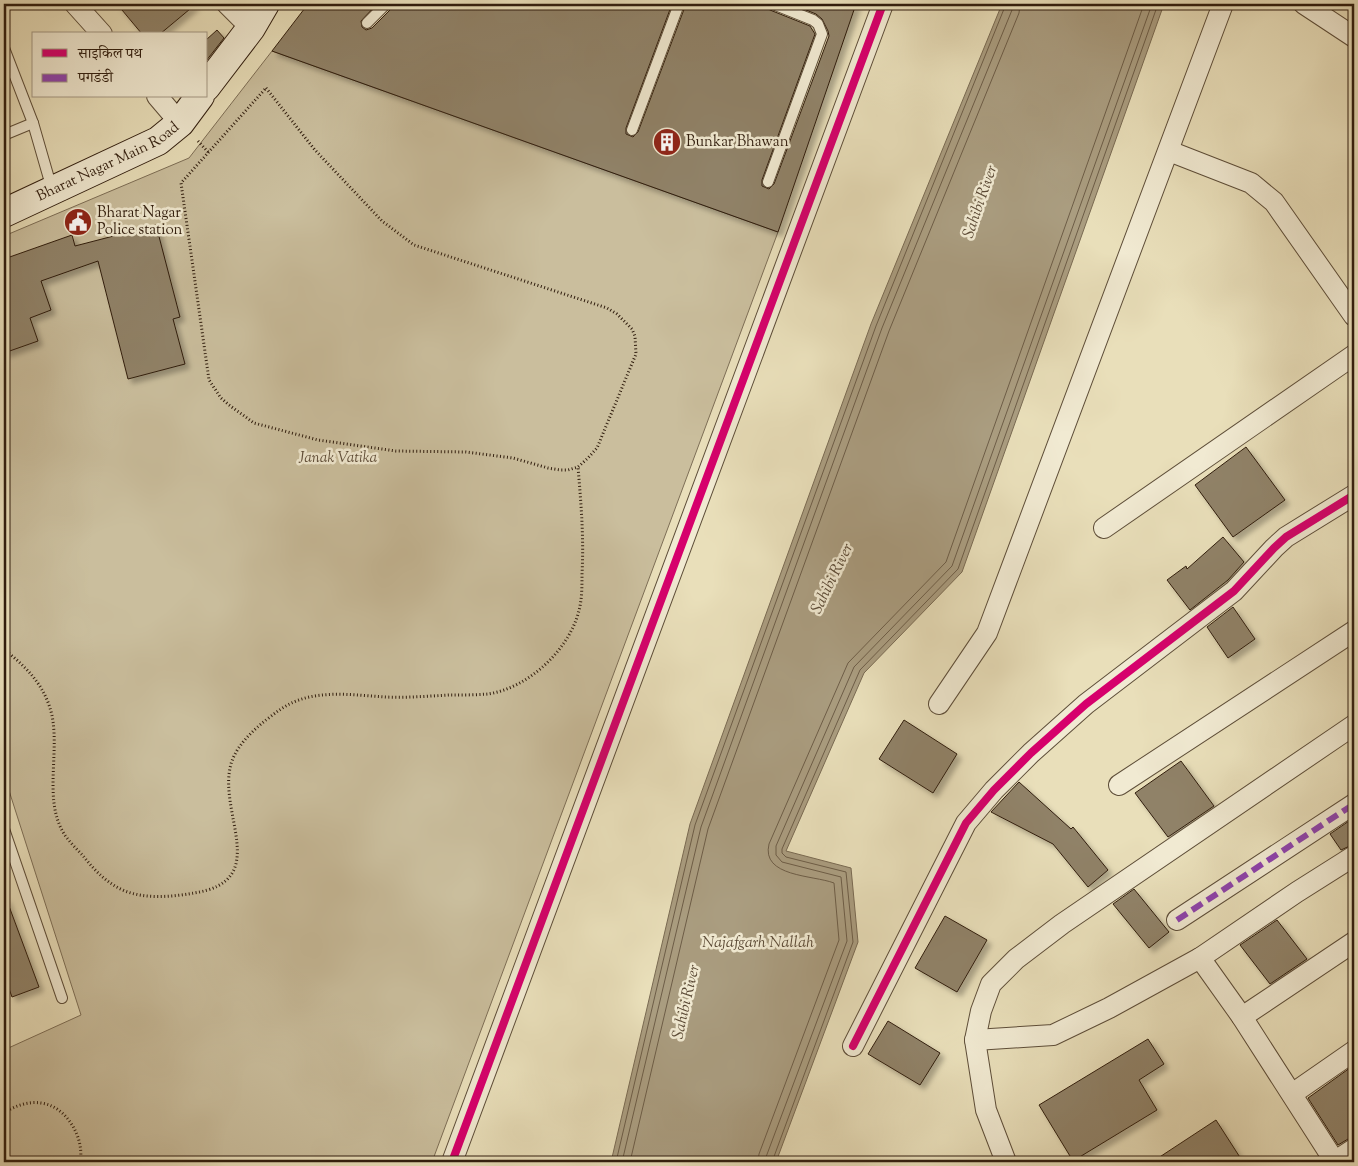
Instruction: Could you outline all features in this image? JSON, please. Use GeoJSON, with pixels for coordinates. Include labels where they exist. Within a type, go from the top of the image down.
{"type":"FeatureCollection","features":[{"type":"Feature","properties":{"kind":"street"},"geometry":{"type":"LineString","coordinates":[[75,4],[100,32]]}},
{"type":"Feature","properties":{"kind":"street"},"geometry":{"type":"LineString","coordinates":[[227,4],[251,28]]}},
{"type":"Feature","properties":{"kind":"street"},"geometry":{"type":"LineString","coordinates":[[208,84],[251,28],[265,4]]}},
{"type":"Feature","properties":{"kind":"street"},"geometry":{"type":"LineString","coordinates":[[452,1162],[883,4]]}},
{"type":"Feature","properties":{"kind":"street"},"geometry":{"type":"LineString","coordinates":[[939,704],[987,633],[1223,4]]}},
{"type":"Feature","properties":{"kind":"street"},"geometry":{"type":"LineString","coordinates":[[1304,4],[1354,37]]}},
{"type":"Feature","properties":{"kind":"street"},"geometry":{"type":"LineString","coordinates":[[159,98],[180,123]]}},
{"type":"Feature","properties":{"kind":"street","name":"Bharat Nagar Main Road"},"geometry":{"type":"LineString","coordinates":[[4,213],[158,141],[180,123],[199,98]]}},
{"type":"Feature","properties":{"kind":"street"},"geometry":{"type":"LineString","coordinates":[[1169,151],[1251,183],[1274,202],[1354,316]]}},
{"type":"Feature","properties":{"kind":"street"},"geometry":{"type":"LineString","coordinates":[[1104,528],[1354,355]]}},
{"type":"Feature","properties":{"kind":"street"},"geometry":{"type":"LineString","coordinates":[[853,1046],[966,823],[994,790],[1031,753],[1086,704],[1234,591],[1286,537],[1354,495]]}},
{"type":"Feature","properties":{"kind":"street"},"geometry":{"type":"LineString","coordinates":[[1119,784],[1354,631]]}},
{"type":"Feature","properties":{"kind":"street"},"geometry":{"type":"LineString","coordinates":[[1006,1162],[986,1110],[975,1040],[981,1010],[991,984],[1016,960],[1062,924],[1354,725]]}},
{"type":"Feature","properties":{"kind":"street"},"geometry":{"type":"LineString","coordinates":[[1176,920],[1354,804]]}},
{"type":"Feature","properties":{"kind":"street"},"geometry":{"type":"LineString","coordinates":[[975,1040],[1053,1035],[1109,1008],[1200,958],[1354,856]]}},
{"type":"Feature","properties":{"kind":"street"},"geometry":{"type":"LineString","coordinates":[[1242,1017],[1354,942]]}},
{"type":"Feature","properties":{"kind":"street"},"geometry":{"type":"LineString","coordinates":[[1200,958],[1242,1017],[1335,1162],[1354,1149]]}},
{"type":"Feature","properties":{"kind":"street"},"geometry":{"type":"LineString","coordinates":[[1292,1094],[1354,1051]]}},
{"type":"Feature","properties":{"kind":"lane"},"geometry":{"type":"LineString","coordinates":[[367,23],[386,4]]}},
{"type":"Feature","properties":{"kind":"lane"},"geometry":{"type":"LineString","coordinates":[[632,130],[679,4]]}},
{"type":"Feature","properties":{"kind":"lane"},"geometry":{"type":"LineString","coordinates":[[768,182],[822,34],[818,24],[813,20],[773,4]]}},
{"type":"Feature","properties":{"kind":"lane"},"geometry":{"type":"LineString","coordinates":[[4,48],[32,123],[53,190]]}},
{"type":"Feature","properties":{"kind":"lane"},"geometry":{"type":"LineString","coordinates":[[4,135],[32,123]]}},
{"type":"Feature","properties":{"kind":"lane"},"geometry":{"type":"LineString","coordinates":[[4,829],[62,998]]}},
{"type":"Feature","properties":{"kind":"path"},"geometry":{"type":"LineString","coordinates":[[266,88],[315,150],[382,221],[414,245],[607,308],[625,320],[635,336],[636,354],[597,448],[578,467],[560,470],[513,458],[466,452],[396,451],[318,440],[254,422],[238,413],[221,398],[209,380],[182,182],[266,88]]}},
{"type":"Feature","properties":{"kind":"path"},"geometry":{"type":"LineString","coordinates":[[6,651],[26,667],[38,683],[50,706],[54,729],[55,814],[63,833],[107,881],[126,892],[152,896],[179,896],[221,886],[230,878],[236,867],[235,831],[228,786],[231,764],[238,749],[251,734],[282,708],[309,696],[329,694],[396,697],[489,694],[512,687],[542,668],[557,653],[568,638],[576,622],[581,605],[584,541],[578,467]]}},
{"type":"Feature","properties":{"kind":"path"},"geometry":{"type":"LineString","coordinates":[[4,1113],[9,1109],[31,1103],[40,1103],[53,1107],[72,1125],[80,1139],[82,1155],[80,1162]]}},
{"type":"Feature","properties":{"kind":"green space","name":"Janak Vatika"},"geometry":{"type":"Polygon","coordinates":[[[272,51],[778,232],[432,1162],[4,1162],[4,1050],[81,1015],[4,775],[4,236],[189,158],[272,51]]]}},
{"type":"Feature","properties":{"kind":"water","name":"Najafgarh Nallah"},"geometry":{"type":"Polygon","coordinates":[[[1002,4],[1164,4],[962,572],[864,673],[786,851],[851,868],[858,942],[776,1162],[611,1162],[690,824],[871,324],[1002,4]]]}},
{"type":"Feature","properties":{"kind":"building"},"geometry":{"type":"Polygon","coordinates":[[[117,4],[196,4],[162,32],[140,32],[117,4]]]}},
{"type":"Feature","properties":{"kind":"building","name":"Bunkar Bhawan"},"geometry":{"type":"Polygon","coordinates":[[[308,4],[377,4],[361,21],[362,27],[366,30],[372,28],[391,9],[393,4],[672,4],[626,128],[626,134],[633,137],[638,132],[686,4],[766,4],[770,10],[810,26],[815,34],[762,180],[762,186],[769,189],[774,184],[829,36],[822,19],[816,14],[791,4],[856,4],[778,232],[272,51],[308,4]]]}},
{"type":"Feature","properties":{"kind":"building"},"geometry":{"type":"Polygon","coordinates":[[[217,30],[224,38],[208,58],[208,38],[217,30]]]}},
{"type":"Feature","properties":{"kind":"building"},"geometry":{"type":"Polygon","coordinates":[[[156,225],[180,317],[173,319],[185,364],[128,379],[98,261],[41,281],[51,310],[30,318],[38,341],[4,353],[4,259],[72,235],[75,246],[156,225]]]}},
{"type":"Feature","properties":{"kind":"building"},"geometry":{"type":"Polygon","coordinates":[[[1246,447],[1285,500],[1233,537],[1195,485],[1246,447]]]}},
{"type":"Feature","properties":{"kind":"building"},"geometry":{"type":"Polygon","coordinates":[[[1223,537],[1244,562],[1228,580],[1190,610],[1167,580],[1186,566],[1187,569],[1223,537]]]}},
{"type":"Feature","properties":{"kind":"building"},"geometry":{"type":"Polygon","coordinates":[[[1233,607],[1255,639],[1228,658],[1207,627],[1233,607]]]}},
{"type":"Feature","properties":{"kind":"building"},"geometry":{"type":"Polygon","coordinates":[[[904,720],[957,754],[933,793],[879,759],[904,720]]]}},
{"type":"Feature","properties":{"kind":"building"},"geometry":{"type":"Polygon","coordinates":[[[1181,761],[1214,806],[1168,837],[1135,793],[1181,761]]]}},
{"type":"Feature","properties":{"kind":"building"},"geometry":{"type":"Polygon","coordinates":[[[1019,782],[1071,829],[1073,827],[1108,870],[1088,887],[1053,844],[991,812],[1019,782]]]}},
{"type":"Feature","properties":{"kind":"building"},"geometry":{"type":"Polygon","coordinates":[[[1349,821],[1354,828],[1354,844],[1341,850],[1330,834],[1349,821]]]}},
{"type":"Feature","properties":{"kind":"building"},"geometry":{"type":"Polygon","coordinates":[[[1134,889],[1169,932],[1149,948],[1113,904],[1134,889]]]}},
{"type":"Feature","properties":{"kind":"building"},"geometry":{"type":"Polygon","coordinates":[[[4,898],[6,898],[39,987],[12,997],[4,975],[4,898]]]}},
{"type":"Feature","properties":{"kind":"building"},"geometry":{"type":"Polygon","coordinates":[[[945,916],[987,940],[957,992],[915,968],[945,916]]]}},
{"type":"Feature","properties":{"kind":"building"},"geometry":{"type":"Polygon","coordinates":[[[1277,920],[1307,959],[1270,984],[1240,945],[1277,920]]]}},
{"type":"Feature","properties":{"kind":"building"},"geometry":{"type":"Polygon","coordinates":[[[888,1021],[940,1053],[920,1085],[868,1054],[888,1021]]]}},
{"type":"Feature","properties":{"kind":"building"},"geometry":{"type":"Polygon","coordinates":[[[1148,1039],[1164,1064],[1139,1080],[1157,1110],[1073,1161],[1039,1105],[1148,1039]]]}},
{"type":"Feature","properties":{"kind":"building"},"geometry":{"type":"Polygon","coordinates":[[[1354,1065],[1354,1137],[1338,1145],[1308,1098],[1354,1065]]]}},
{"type":"Feature","properties":{"kind":"building"},"geometry":{"type":"Polygon","coordinates":[[[1216,1120],[1243,1162],[1152,1162],[1216,1120]]]}},
{"type":"Feature","properties":{"kind":"marked path"},"geometry":{"type":"LineString","coordinates":[[1177,920],[1354,804]]}},
{"type":"Feature","properties":{"kind":"cycle path"},"geometry":{"type":"LineString","coordinates":[[452,1162],[883,4]]}},
{"type":"Feature","properties":{"kind":"cycle path"},"geometry":{"type":"LineString","coordinates":[[853,1046],[966,823],[994,790],[1031,753],[1086,704],[1234,591],[1286,537],[1354,495]]}},
{"type":"Feature","properties":{"kind":"place","name":"Bunkar Bhawan"},"geometry":{"type":"Point","coordinates":[667,142]}},
{"type":"Feature","properties":{"kind":"place","name":"Bharat Nagar Police station"},"geometry":{"type":"Point","coordinates":[78,222]}},
{"type":"Feature","properties":{"kind":"water label","name":"Sahibi River"},"geometry":{"type":"Point","coordinates":[981,202]}},
{"type":"Feature","properties":{"kind":"water label","name":"Sahibi River"},"geometry":{"type":"Point","coordinates":[833,579]}},
{"type":"Feature","properties":{"kind":"water label","name":"Sahibi River"},"geometry":{"type":"Point","coordinates":[687,1002]}}]}
